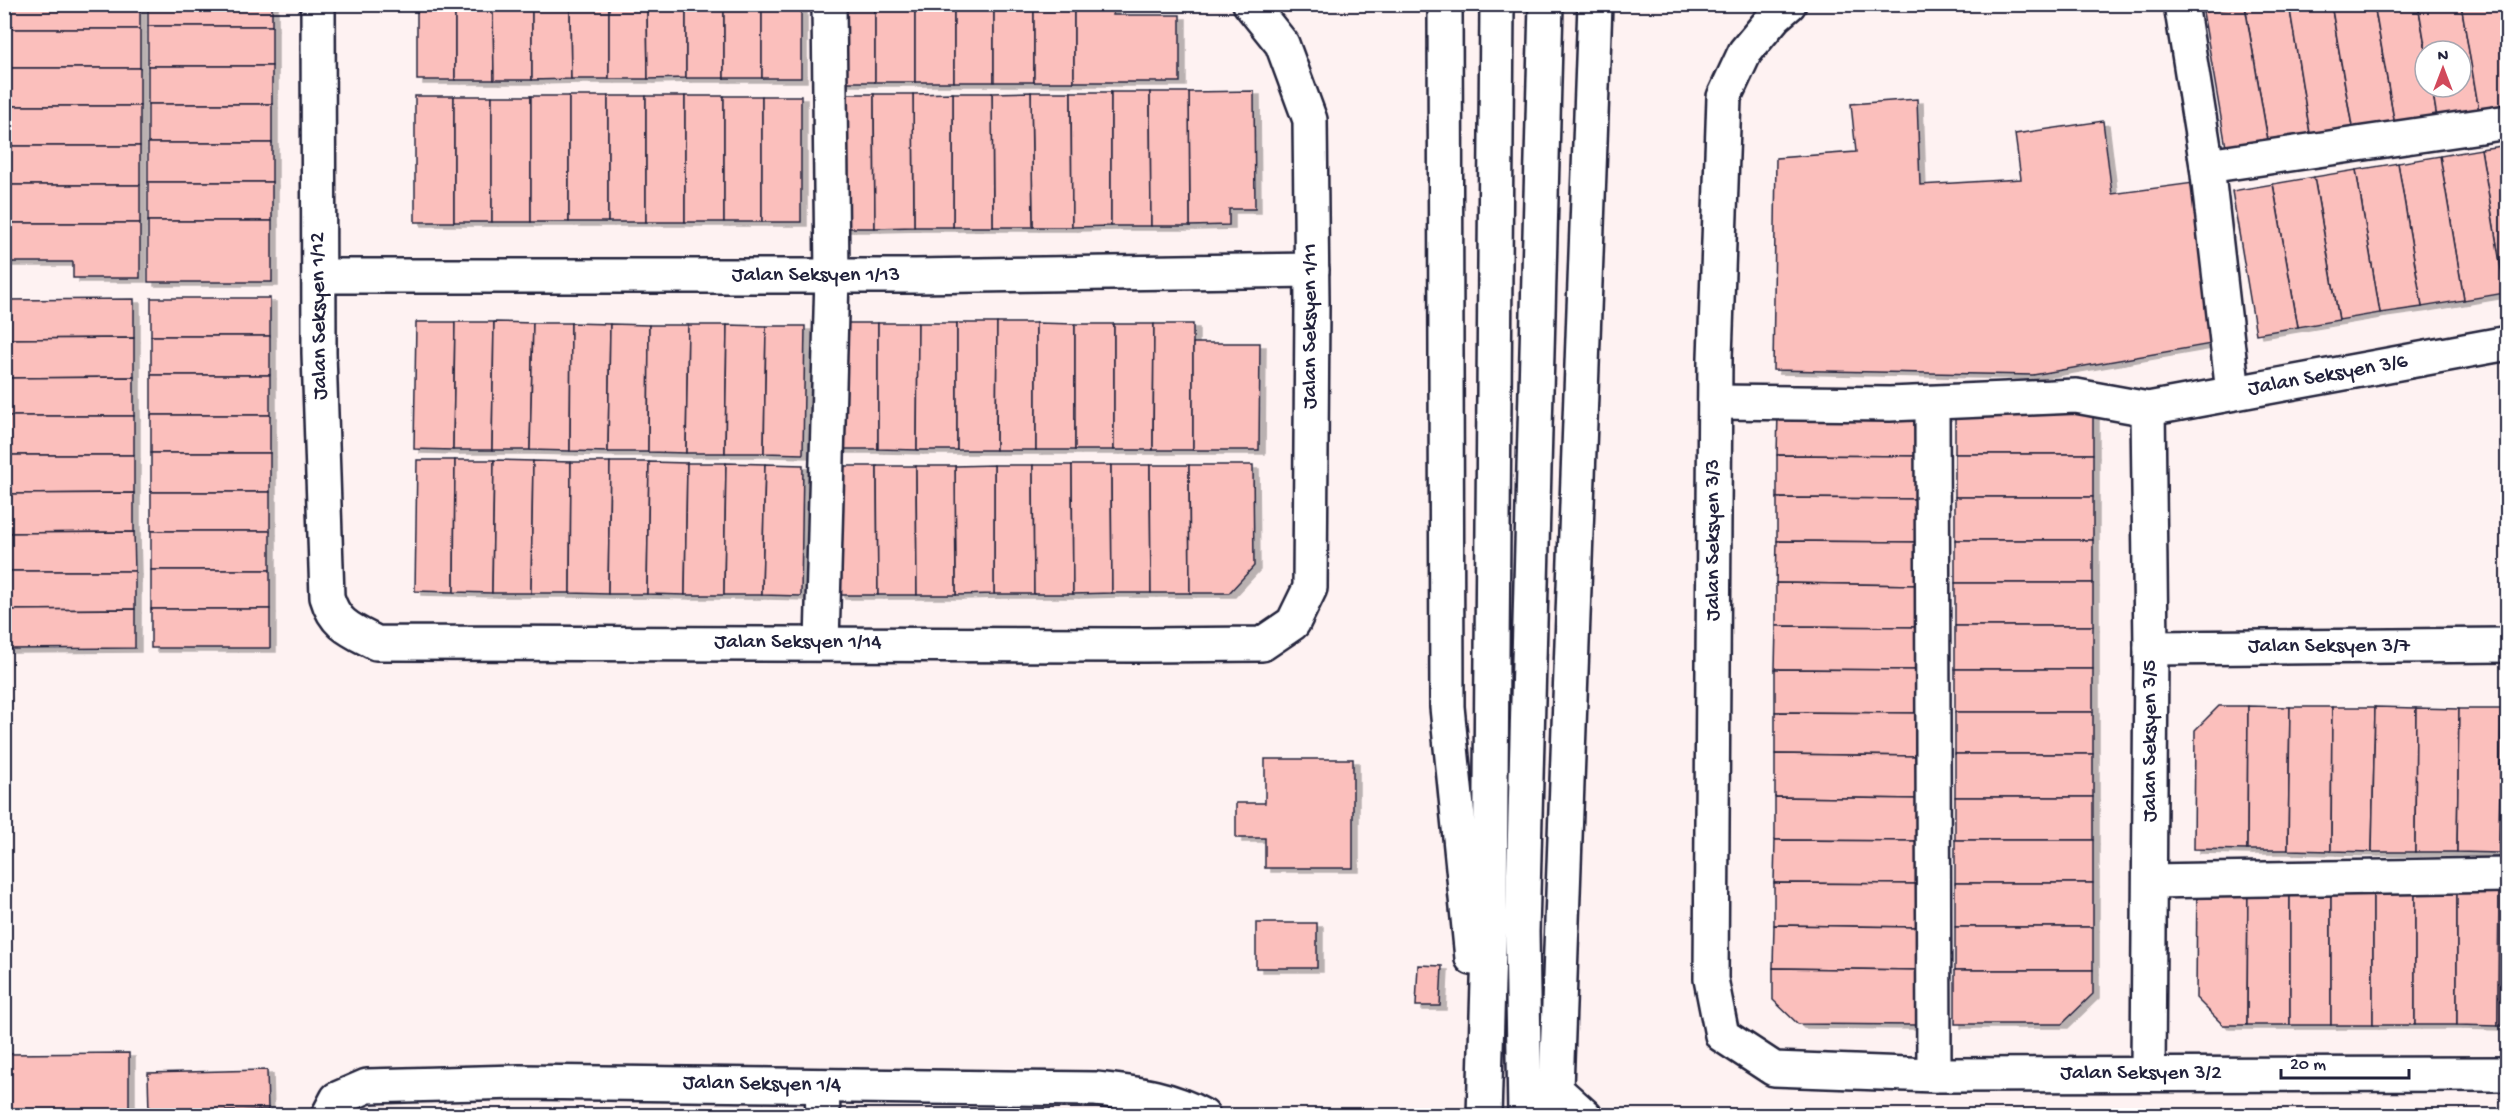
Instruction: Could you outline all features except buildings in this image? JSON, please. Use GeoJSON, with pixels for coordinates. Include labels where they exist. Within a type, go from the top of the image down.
{"type":"FeatureCollection","features":[{"type":"Feature","properties":{"kind":"main road","name":"Jalan Seksyen 1/12"},"geometry":{"type":"LineString","coordinates":[[318,4],[319,353],[327,597],[331,612],[339,623]]}},
{"type":"Feature","properties":{"kind":"main road"},"geometry":{"type":"LineString","coordinates":[[822,643],[832,276],[829,4]]}},
{"type":"Feature","properties":{"kind":"main road","name":"Jalan Seksyen 1/11"},"geometry":{"type":"LineString","coordinates":[[1250,4],[1282,45],[1310,120],[1312,270],[1310,588],[1293,623],[1262,644]]}},
{"type":"Feature","properties":{"kind":"main road"},"geometry":{"type":"LineString","coordinates":[[1444,4],[1447,707],[1471,954],[1486,1008]]}},
{"type":"Feature","properties":{"kind":"main road"},"geometry":{"type":"LineString","coordinates":[[1484,1116],[1490,904],[1497,4]]}},
{"type":"Feature","properties":{"kind":"main road"},"geometry":{"type":"LineString","coordinates":[[1525,1116],[1521,932],[1546,4]]}},
{"type":"Feature","properties":{"kind":"main road"},"geometry":{"type":"LineString","coordinates":[[1585,1116],[1555,1102],[1595,4]]}},
{"type":"Feature","properties":{"kind":"main road","name":"Jalan Seksyen 3/3"},"geometry":{"type":"LineString","coordinates":[[1774,1069],[1722,1035],[1711,979],[1715,402],[1724,97],[1745,51],[1775,16],[1790,4]]}},
{"type":"Feature","properties":{"kind":"main road"},"geometry":{"type":"LineString","coordinates":[[2181,4],[2207,166],[2233,393]]}},
{"type":"Feature","properties":{"kind":"main road"},"geometry":{"type":"LineString","coordinates":[[2207,166],[2508,122]]}},
{"type":"Feature","properties":{"kind":"main road","name":"Jalan Seksyen 1/13"},"geometry":{"type":"LineString","coordinates":[[319,276],[832,276],[1312,270]]}},
{"type":"Feature","properties":{"kind":"main road","name":"Jalan Seksyen 3/6"},"geometry":{"type":"LineString","coordinates":[[2148,409],[2508,343]]}},
{"type":"Feature","properties":{"kind":"main road"},"geometry":{"type":"LineString","coordinates":[[1715,402],[1932,403],[2076,396],[2148,409]]}},
{"type":"Feature","properties":{"kind":"main road"},"geometry":{"type":"LineString","coordinates":[[1932,403],[1934,1075]]}},
{"type":"Feature","properties":{"kind":"main road","name":"Jalan Seksyen 3/5"},"geometry":{"type":"LineString","coordinates":[[2148,409],[2151,648],[2148,1073]]}},
{"type":"Feature","properties":{"kind":"main road","name":"Jalan Seksyen 1/14"},"geometry":{"type":"LineString","coordinates":[[339,623],[376,643],[1262,644]]}},
{"type":"Feature","properties":{"kind":"main road","name":"Jalan Seksyen 3/7"},"geometry":{"type":"LineString","coordinates":[[2151,648],[2508,645]]}},
{"type":"Feature","properties":{"kind":"main road"},"geometry":{"type":"LineString","coordinates":[[2150,881],[2508,875]]}},
{"type":"Feature","properties":{"kind":"main road","name":"Jalan Seksyen 3/2"},"geometry":{"type":"LineString","coordinates":[[1774,1069],[1934,1075],[2508,1074]]}},
{"type":"Feature","properties":{"kind":"main road","name":"Jalan Seksyen 1/4"},"geometry":{"type":"LineString","coordinates":[[328,1116],[337,1099],[367,1086],[519,1082],[822,1101],[1096,1089],[1147,1095],[1179,1103],[1203,1116]]}}]}
